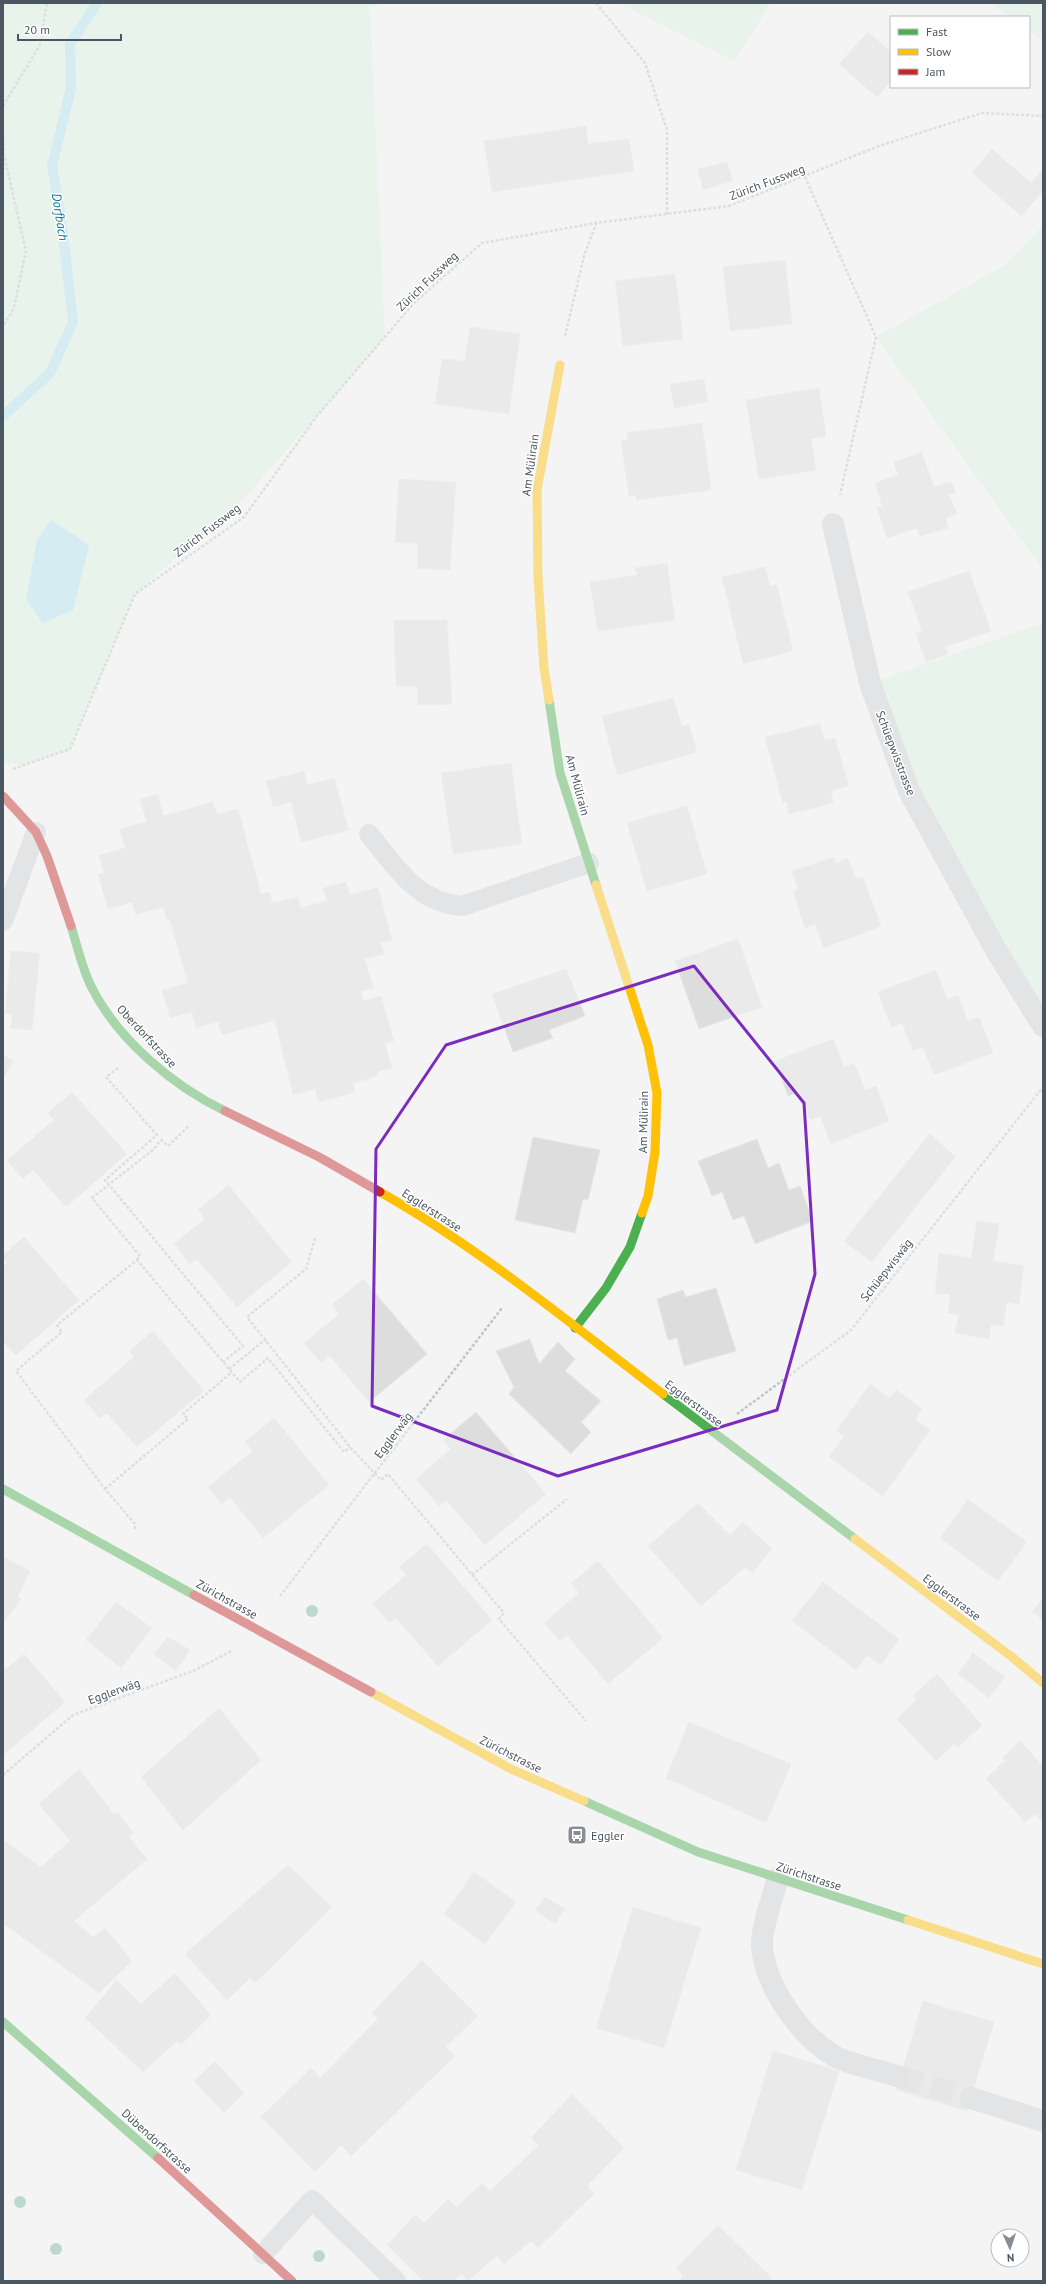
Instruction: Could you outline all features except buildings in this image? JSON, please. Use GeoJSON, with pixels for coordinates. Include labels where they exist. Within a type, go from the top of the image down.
{"type":"FeatureCollection","features":[{"type":"Feature","properties":{"kind":"street","name":"Am Mülirain"},"geometry":{"type":"LineString","coordinates":[[560,366],[537,490],[538,577],[544,668],[560,773],[648,1044],[658,1093],[656,1152],[648,1196],[630,1247],[606,1288],[574,1328]]}},
{"type":"Feature","properties":{"kind":"street","name":"Schüepwisstrasse"},"geometry":{"type":"LineString","coordinates":[[833,524],[870,683],[909,791],[997,952],[1043,1026]]}},
{"type":"Feature","properties":{"kind":"street","name":"Oberdorfstrasse"},"geometry":{"type":"LineString","coordinates":[[3,796],[36,832],[47,856],[91,986],[111,1018],[139,1049],[171,1079],[212,1104],[319,1157]]}},
{"type":"Feature","properties":{"kind":"street","name":"Egglerstrasse"},"geometry":{"type":"LineString","coordinates":[[319,1157],[417,1213],[519,1285],[1012,1657],[1043,1684]]}},
{"type":"Feature","properties":{"kind":"street","name":"Zürichstrasse"},"geometry":{"type":"LineString","coordinates":[[3,1489],[511,1769],[698,1852],[1043,1964]]}},
{"type":"Feature","properties":{"kind":"street"},"geometry":{"type":"LineString","coordinates":[[778,1878],[769,1908],[762,1946],[780,1999],[804,2032],[837,2057],[900,2077]]}},
{"type":"Feature","properties":{"kind":"street","name":"Dübendorfstrasse"},"geometry":{"type":"LineString","coordinates":[[3,2022],[153,2153],[292,2281]]}},
{"type":"Feature","properties":{"kind":"street"},"geometry":{"type":"LineString","coordinates":[[970,2098],[1043,2121]]}},
{"type":"Feature","properties":{"kind":"lane"},"geometry":{"type":"LineString","coordinates":[[3,921],[36,832]]}},
{"type":"Feature","properties":{"kind":"lane"},"geometry":{"type":"LineString","coordinates":[[369,834],[403,875],[425,896],[444,904],[462,906],[589,863]]}},
{"type":"Feature","properties":{"kind":"lane"},"geometry":{"type":"LineString","coordinates":[[263,2254],[312,2200],[396,2281]]}},
{"type":"Feature","properties":{"kind":"path"},"geometry":{"type":"LineString","coordinates":[[3,106],[40,45],[47,3]]}},
{"type":"Feature","properties":{"kind":"path"},"geometry":{"type":"LineString","coordinates":[[596,3],[646,63],[667,130],[667,214]]}},
{"type":"Feature","properties":{"kind":"path","name":"Zürich Fussweg"},"geometry":{"type":"LineString","coordinates":[[9,771],[70,749],[135,594],[244,517],[317,416],[414,303],[482,243],[596,223],[729,206],[805,177],[879,146],[982,113],[1043,116]]}},
{"type":"Feature","properties":{"kind":"path"},"geometry":{"type":"LineString","coordinates":[[3,133],[4,156],[26,251],[14,308],[3,326]]}},
{"type":"Feature","properties":{"kind":"path"},"geometry":{"type":"LineString","coordinates":[[805,177],[876,337],[833,524]]}},
{"type":"Feature","properties":{"kind":"path"},"geometry":{"type":"LineString","coordinates":[[560,366],[568,316],[584,256],[596,223]]}},
{"type":"Feature","properties":{"kind":"path"},"geometry":{"type":"LineString","coordinates":[[139,1049],[106,1078],[157,1136],[105,1180],[243,1346],[223,1362]]}},
{"type":"Feature","properties":{"kind":"path","name":"Schüepwiswäg"},"geometry":{"type":"LineString","coordinates":[[712,1432],[851,1330],[1043,1087]]}},
{"type":"Feature","properties":{"kind":"path"},"geometry":{"type":"LineString","coordinates":[[212,1104],[168,1146],[161,1140],[154,1149],[92,1198],[140,1256],[58,1325],[62,1332],[16,1371],[105,1489],[188,1419],[183,1414],[232,1372]]}},
{"type":"Feature","properties":{"kind":"path"},"geometry":{"type":"LineString","coordinates":[[315,1238],[306,1269],[247,1317],[266,1339],[350,1447],[381,1480],[388,1474],[504,1613],[499,1619],[586,1720]]}},
{"type":"Feature","properties":{"kind":"path"},"geometry":{"type":"LineString","coordinates":[[137,1260],[240,1382],[268,1358],[344,1452],[350,1447]]}},
{"type":"Feature","properties":{"kind":"path","name":"Egglerwäg"},"geometry":{"type":"LineString","coordinates":[[280,1596],[519,1285]]}},
{"type":"Feature","properties":{"kind":"path"},"geometry":{"type":"LineString","coordinates":[[229,1369],[266,1339]]}},
{"type":"Feature","properties":{"kind":"path"},"geometry":{"type":"LineString","coordinates":[[472,1576],[567,1499]]}},
{"type":"Feature","properties":{"kind":"path","name":"Egglerwäg"},"geometry":{"type":"LineString","coordinates":[[3,1775],[73,1715],[193,1671],[238,1647]]}},
{"type":"Feature","properties":{"kind":"highlighted area"},"geometry":{"type":"Polygon","coordinates":[[[694,966],[804,1103],[815,1274],[777,1410],[558,1476],[372,1406],[376,1149],[446,1045],[694,966]]]}},
{"type":"Feature","properties":{"kind":"green space"},"geometry":{"type":"Polygon","coordinates":[[[3,3],[383,3],[370,8],[385,337],[246,497],[135,594],[70,749],[21,765],[3,762],[3,3]]]}},
{"type":"Feature","properties":{"kind":"green space"},"geometry":{"type":"Polygon","coordinates":[[[618,3],[771,3],[734,61],[618,3]]]}},
{"type":"Feature","properties":{"kind":"green space"},"geometry":{"type":"Polygon","coordinates":[[[991,3],[1043,3],[1043,41],[1030,32],[1030,16],[1009,16],[991,3]]]}},
{"type":"Feature","properties":{"kind":"green space"},"geometry":{"type":"Polygon","coordinates":[[[1043,225],[1043,570],[876,337],[1007,264],[1043,225]]]}},
{"type":"Feature","properties":{"kind":"green space"},"geometry":{"type":"Polygon","coordinates":[[[1043,623],[1043,1026],[997,952],[870,683],[1043,623]]]}},
{"type":"Feature","properties":{"kind":"water"},"geometry":{"type":"Polygon","coordinates":[[[51,520],[89,545],[73,610],[43,623],[26,599],[37,540],[51,520]]]}},
{"type":"Feature","properties":{"kind":"waterway","name":"Dorfbach"},"geometry":{"type":"LineString","coordinates":[[3,416],[50,373],[73,322],[62,225],[52,166],[71,88],[70,44],[97,3]]}},
{"type":"Feature","properties":{"kind":"tunnel"},"geometry":{"type":"LineString","coordinates":[[900,2077],[971,2098]]}},
{"type":"Feature","properties":{"kind":"traffic: fast"},"geometry":{"type":"LineString","coordinates":[[549,700],[560,773],[596,885]]}},
{"type":"Feature","properties":{"kind":"traffic: fast"},"geometry":{"type":"LineString","coordinates":[[71,926],[82,964],[91,986],[102,1006],[116,1024],[148,1059],[205,1101],[225,1111]]}},
{"type":"Feature","properties":{"kind":"traffic: fast"},"geometry":{"type":"LineString","coordinates":[[575,1328],[606,1288],[630,1247],[642,1213]]}},
{"type":"Feature","properties":{"kind":"traffic: fast"},"geometry":{"type":"LineString","coordinates":[[663,1394],[855,1539]]}},
{"type":"Feature","properties":{"kind":"traffic: fast"},"geometry":{"type":"LineString","coordinates":[[3,1489],[194,1595]]}},
{"type":"Feature","properties":{"kind":"traffic: fast"},"geometry":{"type":"LineString","coordinates":[[584,1801],[698,1852],[908,1920]]}},
{"type":"Feature","properties":{"kind":"traffic: fast"},"geometry":{"type":"LineString","coordinates":[[3,2022],[158,2158]]}},
{"type":"Feature","properties":{"kind":"traffic: slow"},"geometry":{"type":"LineString","coordinates":[[549,700],[544,668],[538,577],[537,490],[560,365]]}},
{"type":"Feature","properties":{"kind":"traffic: slow"},"geometry":{"type":"LineString","coordinates":[[596,885],[648,1045],[657,1093],[655,1152],[648,1196],[642,1213]]}},
{"type":"Feature","properties":{"kind":"traffic: slow"},"geometry":{"type":"LineString","coordinates":[[380,1192],[417,1214],[490,1263],[560,1314],[663,1394]]}},
{"type":"Feature","properties":{"kind":"traffic: slow"},"geometry":{"type":"LineString","coordinates":[[855,1539],[1012,1657],[1043,1683]]}},
{"type":"Feature","properties":{"kind":"traffic: slow"},"geometry":{"type":"LineString","coordinates":[[371,1692],[511,1769],[584,1801]]}},
{"type":"Feature","properties":{"kind":"traffic: slow"},"geometry":{"type":"LineString","coordinates":[[908,1920],[1043,1964]]}},
{"type":"Feature","properties":{"kind":"traffic: jam"},"geometry":{"type":"LineString","coordinates":[[3,796],[36,832],[47,856],[71,926]]}},
{"type":"Feature","properties":{"kind":"traffic: jam"},"geometry":{"type":"LineString","coordinates":[[225,1111],[319,1157],[380,1192]]}},
{"type":"Feature","properties":{"kind":"traffic: jam"},"geometry":{"type":"LineString","coordinates":[[194,1595],[371,1692]]}},
{"type":"Feature","properties":{"kind":"traffic: jam"},"geometry":{"type":"LineString","coordinates":[[158,2158],[292,2281]]}},
{"type":"Feature","properties":{"kind":"place","name":"Eggler"},"geometry":{"type":"Point","coordinates":[577,1835]}}]}
